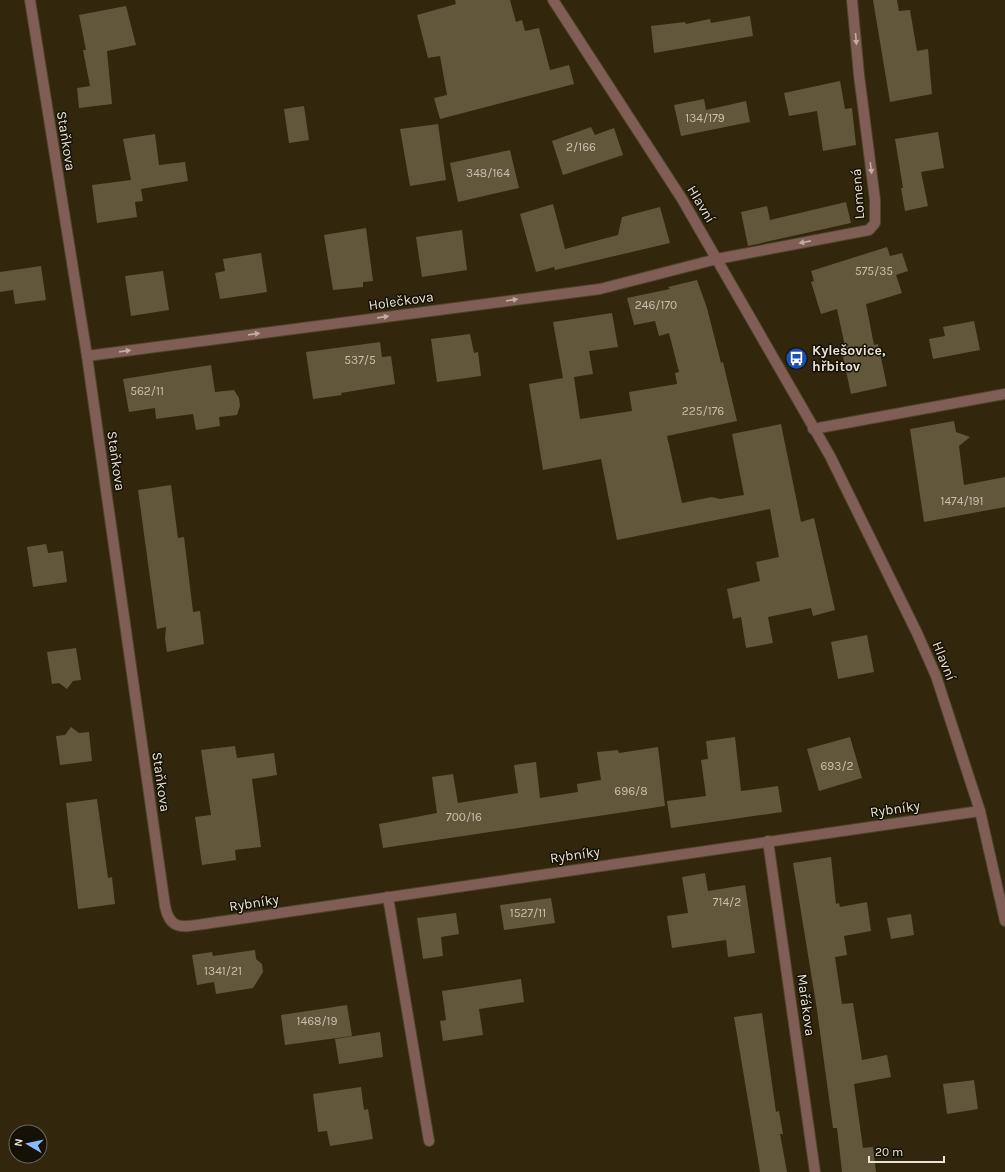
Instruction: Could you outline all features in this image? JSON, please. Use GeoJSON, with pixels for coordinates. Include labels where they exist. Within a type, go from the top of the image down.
{"type":"FeatureCollection","features":[{"type":"Feature","properties":{"kind":"street","name":"Staňkova"},"geometry":{"type":"LineString","coordinates":[[30,0],[87,356],[165,906],[167,916],[174,924]]}},
{"type":"Feature","properties":{"kind":"street","name":"Hlavní"},"geometry":{"type":"LineString","coordinates":[[554,0],[682,199],[830,456],[920,640],[936,676],[980,811],[1005,921]]}},
{"type":"Feature","properties":{"kind":"street","name":"Lomená"},"geometry":{"type":"LineString","coordinates":[[717,259],[869,230],[875,223],[875,200],[859,75],[852,0]]}},
{"type":"Feature","properties":{"kind":"street","name":"Holečkova"},"geometry":{"type":"LineString","coordinates":[[87,356],[600,289],[717,259]]}},
{"type":"Feature","properties":{"kind":"street"},"geometry":{"type":"LineString","coordinates":[[814,429],[1005,394]]}},
{"type":"Feature","properties":{"kind":"street","name":"Rybníky"},"geometry":{"type":"LineString","coordinates":[[174,924],[188,926],[980,811]]}},
{"type":"Feature","properties":{"kind":"street","name":"Mařákova"},"geometry":{"type":"LineString","coordinates":[[768,841],[815,1172]]}},
{"type":"Feature","properties":{"kind":"street"},"geometry":{"type":"LineString","coordinates":[[388,897],[430,1141]]}},
{"type":"Feature","properties":{"kind":"building"},"geometry":{"type":"Polygon","coordinates":[[[455,0],[510,0],[516,22],[522,20],[525,31],[539,28],[550,70],[569,65],[574,84],[440,119],[434,98],[447,95],[440,56],[428,58],[417,15],[456,4],[455,0]]]}},
{"type":"Feature","properties":{"kind":"building"},"geometry":{"type":"Polygon","coordinates":[[[873,0],[897,0],[899,11],[910,10],[917,51],[928,49],[932,94],[890,102],[873,0]]]}},
{"type":"Feature","properties":{"kind":"building"},"geometry":{"type":"Polygon","coordinates":[[[126,6],[136,45],[107,51],[112,104],[79,108],[77,88],[90,86],[83,50],[86,50],[79,15],[126,6]]]}},
{"type":"Feature","properties":{"kind":"building"},"geometry":{"type":"Polygon","coordinates":[[[750,16],[753,36],[654,53],[651,26],[685,22],[686,24],[710,19],[711,23],[750,16]]]}},
{"type":"Feature","properties":{"kind":"building"},"geometry":{"type":"Polygon","coordinates":[[[840,81],[845,109],[852,108],[856,145],[823,151],[817,111],[789,116],[784,93],[840,81]]]}},
{"type":"Feature","properties":{"kind":"building"},"geometry":{"type":"Polygon","coordinates":[[[704,99],[706,110],[746,101],[750,122],[681,136],[674,105],[704,99]]]}},
{"type":"Feature","properties":{"kind":"building"},"geometry":{"type":"Polygon","coordinates":[[[304,106],[309,140],[289,143],[284,109],[304,106]]]}},
{"type":"Feature","properties":{"kind":"building"},"geometry":{"type":"Polygon","coordinates":[[[438,124],[446,180],[410,186],[400,129],[438,124]]]}},
{"type":"Feature","properties":{"kind":"building"},"geometry":{"type":"Polygon","coordinates":[[[591,127],[595,135],[614,128],[623,155],[563,175],[552,141],[591,127]]]}},
{"type":"Feature","properties":{"kind":"building"},"geometry":{"type":"Polygon","coordinates":[[[938,132],[944,168],[921,172],[928,206],[905,211],[895,139],[938,132]]]}},
{"type":"Feature","properties":{"kind":"building"},"geometry":{"type":"Polygon","coordinates":[[[155,134],[159,165],[185,162],[188,181],[141,189],[143,201],[135,202],[137,217],[97,223],[92,185],[131,180],[123,139],[155,134]]]}},
{"type":"Feature","properties":{"kind":"building"},"geometry":{"type":"Polygon","coordinates":[[[510,150],[519,188],[458,202],[450,163],[510,150]]]}},
{"type":"Feature","properties":{"kind":"building"},"geometry":{"type":"Polygon","coordinates":[[[846,202],[851,223],[748,246],[741,212],[767,206],[770,220],[846,202]]]}},
{"type":"Feature","properties":{"kind":"building"},"geometry":{"type":"Polygon","coordinates":[[[553,204],[565,249],[618,235],[622,217],[660,207],[670,243],[555,270],[554,267],[536,272],[520,214],[553,204]]]}},
{"type":"Feature","properties":{"kind":"building"},"geometry":{"type":"Polygon","coordinates":[[[366,228],[373,281],[363,282],[363,287],[333,290],[324,235],[366,228]]]}},
{"type":"Feature","properties":{"kind":"building"},"geometry":{"type":"Polygon","coordinates":[[[462,230],[467,270],[422,277],[416,237],[462,230]]]}},
{"type":"Feature","properties":{"kind":"building"},"geometry":{"type":"Polygon","coordinates":[[[887,247],[890,256],[902,253],[908,271],[896,275],[902,293],[866,304],[874,345],[878,344],[887,386],[851,394],[842,352],[846,351],[837,309],[821,314],[811,282],[814,281],[811,271],[887,247]]]}},
{"type":"Feature","properties":{"kind":"building"},"geometry":{"type":"Polygon","coordinates":[[[261,253],[267,292],[220,299],[215,273],[225,271],[223,259],[261,253]]]}},
{"type":"Feature","properties":{"kind":"building"},"geometry":{"type":"Polygon","coordinates":[[[41,266],[46,300],[15,304],[13,290],[0,292],[0,272],[41,266]]]}},
{"type":"Feature","properties":{"kind":"building"},"geometry":{"type":"Polygon","coordinates":[[[163,271],[169,310],[131,316],[125,276],[163,271]]]}},
{"type":"Feature","properties":{"kind":"building"},"geometry":{"type":"Polygon","coordinates":[[[697,280],[707,308],[721,363],[723,362],[737,421],[667,436],[682,503],[712,497],[720,499],[744,495],[732,434],[781,424],[801,522],[814,518],[835,610],[813,616],[811,608],[768,617],[773,643],[746,648],[741,617],[733,619],[727,589],[760,581],[756,562],[779,557],[770,509],[617,540],[601,459],[543,470],[529,384],[563,378],[553,322],[612,313],[618,347],[589,351],[593,374],[574,377],[580,419],[632,411],[629,392],[677,384],[675,373],[679,372],[669,333],[659,336],[655,321],[634,325],[627,298],[670,289],[668,287],[697,280]]]}},
{"type":"Feature","properties":{"kind":"building"},"geometry":{"type":"Polygon","coordinates":[[[974,321],[980,350],[933,359],[929,339],[945,336],[943,327],[974,321]]]}},
{"type":"Feature","properties":{"kind":"building"},"geometry":{"type":"Polygon","coordinates":[[[470,334],[474,353],[478,352],[481,376],[437,382],[431,339],[470,334]]]}},
{"type":"Feature","properties":{"kind":"building"},"geometry":{"type":"Polygon","coordinates":[[[380,342],[382,357],[391,356],[395,384],[341,393],[342,395],[313,399],[306,352],[380,342]]]}},
{"type":"Feature","properties":{"kind":"building"},"geometry":{"type":"Polygon","coordinates":[[[211,365],[215,392],[234,390],[239,398],[240,406],[237,415],[219,417],[220,426],[196,430],[193,414],[156,419],[155,408],[129,412],[123,379],[211,365]]]}},
{"type":"Feature","properties":{"kind":"building"},"geometry":{"type":"Polygon","coordinates":[[[954,421],[956,432],[970,437],[959,446],[964,485],[1005,477],[1005,507],[924,522],[910,429],[954,421]]]}},
{"type":"Feature","properties":{"kind":"building"},"geometry":{"type":"Polygon","coordinates":[[[171,485],[178,538],[184,537],[193,612],[200,611],[204,644],[167,652],[165,639],[166,627],[157,629],[138,490],[171,485]]]}},
{"type":"Feature","properties":{"kind":"building"},"geometry":{"type":"Polygon","coordinates":[[[46,544],[48,553],[63,551],[67,582],[33,587],[27,547],[46,544]]]}},
{"type":"Feature","properties":{"kind":"building"},"geometry":{"type":"Polygon","coordinates":[[[867,635],[874,672],[838,679],[831,642],[867,635]]]}},
{"type":"Feature","properties":{"kind":"building"},"geometry":{"type":"Polygon","coordinates":[[[76,648],[81,680],[73,681],[67,689],[59,683],[52,684],[47,652],[76,648]]]}},
{"type":"Feature","properties":{"kind":"building"},"geometry":{"type":"Polygon","coordinates":[[[71,727],[79,733],[89,732],[92,761],[60,765],[56,736],[65,735],[71,727]]]}},
{"type":"Feature","properties":{"kind":"building"},"geometry":{"type":"Polygon","coordinates":[[[735,737],[741,791],[778,786],[782,812],[671,828],[667,801],[706,796],[701,760],[708,759],[706,741],[735,737]]]}},
{"type":"Feature","properties":{"kind":"building"},"geometry":{"type":"Polygon","coordinates":[[[850,737],[862,778],[819,791],[807,749],[850,737]]]}},
{"type":"Feature","properties":{"kind":"building"},"geometry":{"type":"Polygon","coordinates":[[[235,746],[237,758],[274,753],[277,775],[252,779],[261,847],[235,850],[236,860],[202,865],[195,817],[211,815],[201,750],[235,746]]]}},
{"type":"Feature","properties":{"kind":"building"},"geometry":{"type":"Polygon","coordinates":[[[658,747],[665,806],[383,848],[379,824],[437,813],[432,777],[453,774],[458,803],[518,793],[514,765],[536,762],[540,798],[578,792],[577,784],[601,780],[597,752],[618,750],[619,753],[658,747]]]}},
{"type":"Feature","properties":{"kind":"building"},"geometry":{"type":"Polygon","coordinates":[[[97,799],[108,878],[112,877],[115,904],[78,909],[66,803],[97,799]]]}},
{"type":"Feature","properties":{"kind":"building"},"geometry":{"type":"Polygon","coordinates":[[[831,857],[836,904],[839,903],[840,907],[867,902],[871,931],[844,936],[847,955],[835,957],[842,1004],[853,1003],[862,1060],[887,1055],[891,1077],[854,1084],[863,1148],[873,1147],[876,1172],[842,1172],[837,1128],[833,1128],[817,1010],[793,863],[831,857]]]}},
{"type":"Feature","properties":{"kind":"building"},"geometry":{"type":"Polygon","coordinates":[[[705,873],[708,891],[745,885],[755,953],[728,957],[726,940],[672,948],[667,916],[688,913],[682,877],[705,873]]]}},
{"type":"Feature","properties":{"kind":"building"},"geometry":{"type":"Polygon","coordinates":[[[551,898],[555,923],[504,930],[500,905],[551,898]]]}},
{"type":"Feature","properties":{"kind":"building"},"geometry":{"type":"Polygon","coordinates":[[[456,913],[459,934],[441,937],[443,956],[423,959],[417,918],[456,913]]]}},
{"type":"Feature","properties":{"kind":"building"},"geometry":{"type":"Polygon","coordinates":[[[911,914],[914,935],[891,939],[887,918],[911,914]]]}},
{"type":"Feature","properties":{"kind":"building"},"geometry":{"type":"Polygon","coordinates":[[[255,950],[256,959],[262,964],[263,972],[253,988],[216,994],[214,982],[197,985],[192,955],[212,952],[213,956],[255,950]]]}},
{"type":"Feature","properties":{"kind":"building"},"geometry":{"type":"Polygon","coordinates":[[[521,979],[524,1002],[479,1009],[483,1035],[443,1041],[440,1021],[446,1020],[442,991],[521,979]]]}},
{"type":"Feature","properties":{"kind":"building"},"geometry":{"type":"Polygon","coordinates":[[[347,1005],[352,1036],[285,1045],[281,1015],[347,1005]]]}},
{"type":"Feature","properties":{"kind":"building"},"geometry":{"type":"Polygon","coordinates":[[[762,1013],[776,1112],[779,1111],[783,1134],[780,1134],[787,1172],[760,1172],[734,1017],[762,1013]]]}},
{"type":"Feature","properties":{"kind":"building"},"geometry":{"type":"Polygon","coordinates":[[[380,1032],[383,1057],[339,1064],[335,1039],[380,1032]]]}},
{"type":"Feature","properties":{"kind":"building"},"geometry":{"type":"Polygon","coordinates":[[[974,1080],[978,1109],[947,1114],[943,1084],[974,1080]]]}},
{"type":"Feature","properties":{"kind":"building"},"geometry":{"type":"Polygon","coordinates":[[[361,1087],[364,1110],[368,1109],[373,1139],[330,1146],[327,1131],[318,1132],[313,1094],[361,1087]]]}},
{"type":"Feature","properties":{"kind":"place","name":"Kylešovice, hřbitov"},"geometry":{"type":"Point","coordinates":[796,358]}}]}
